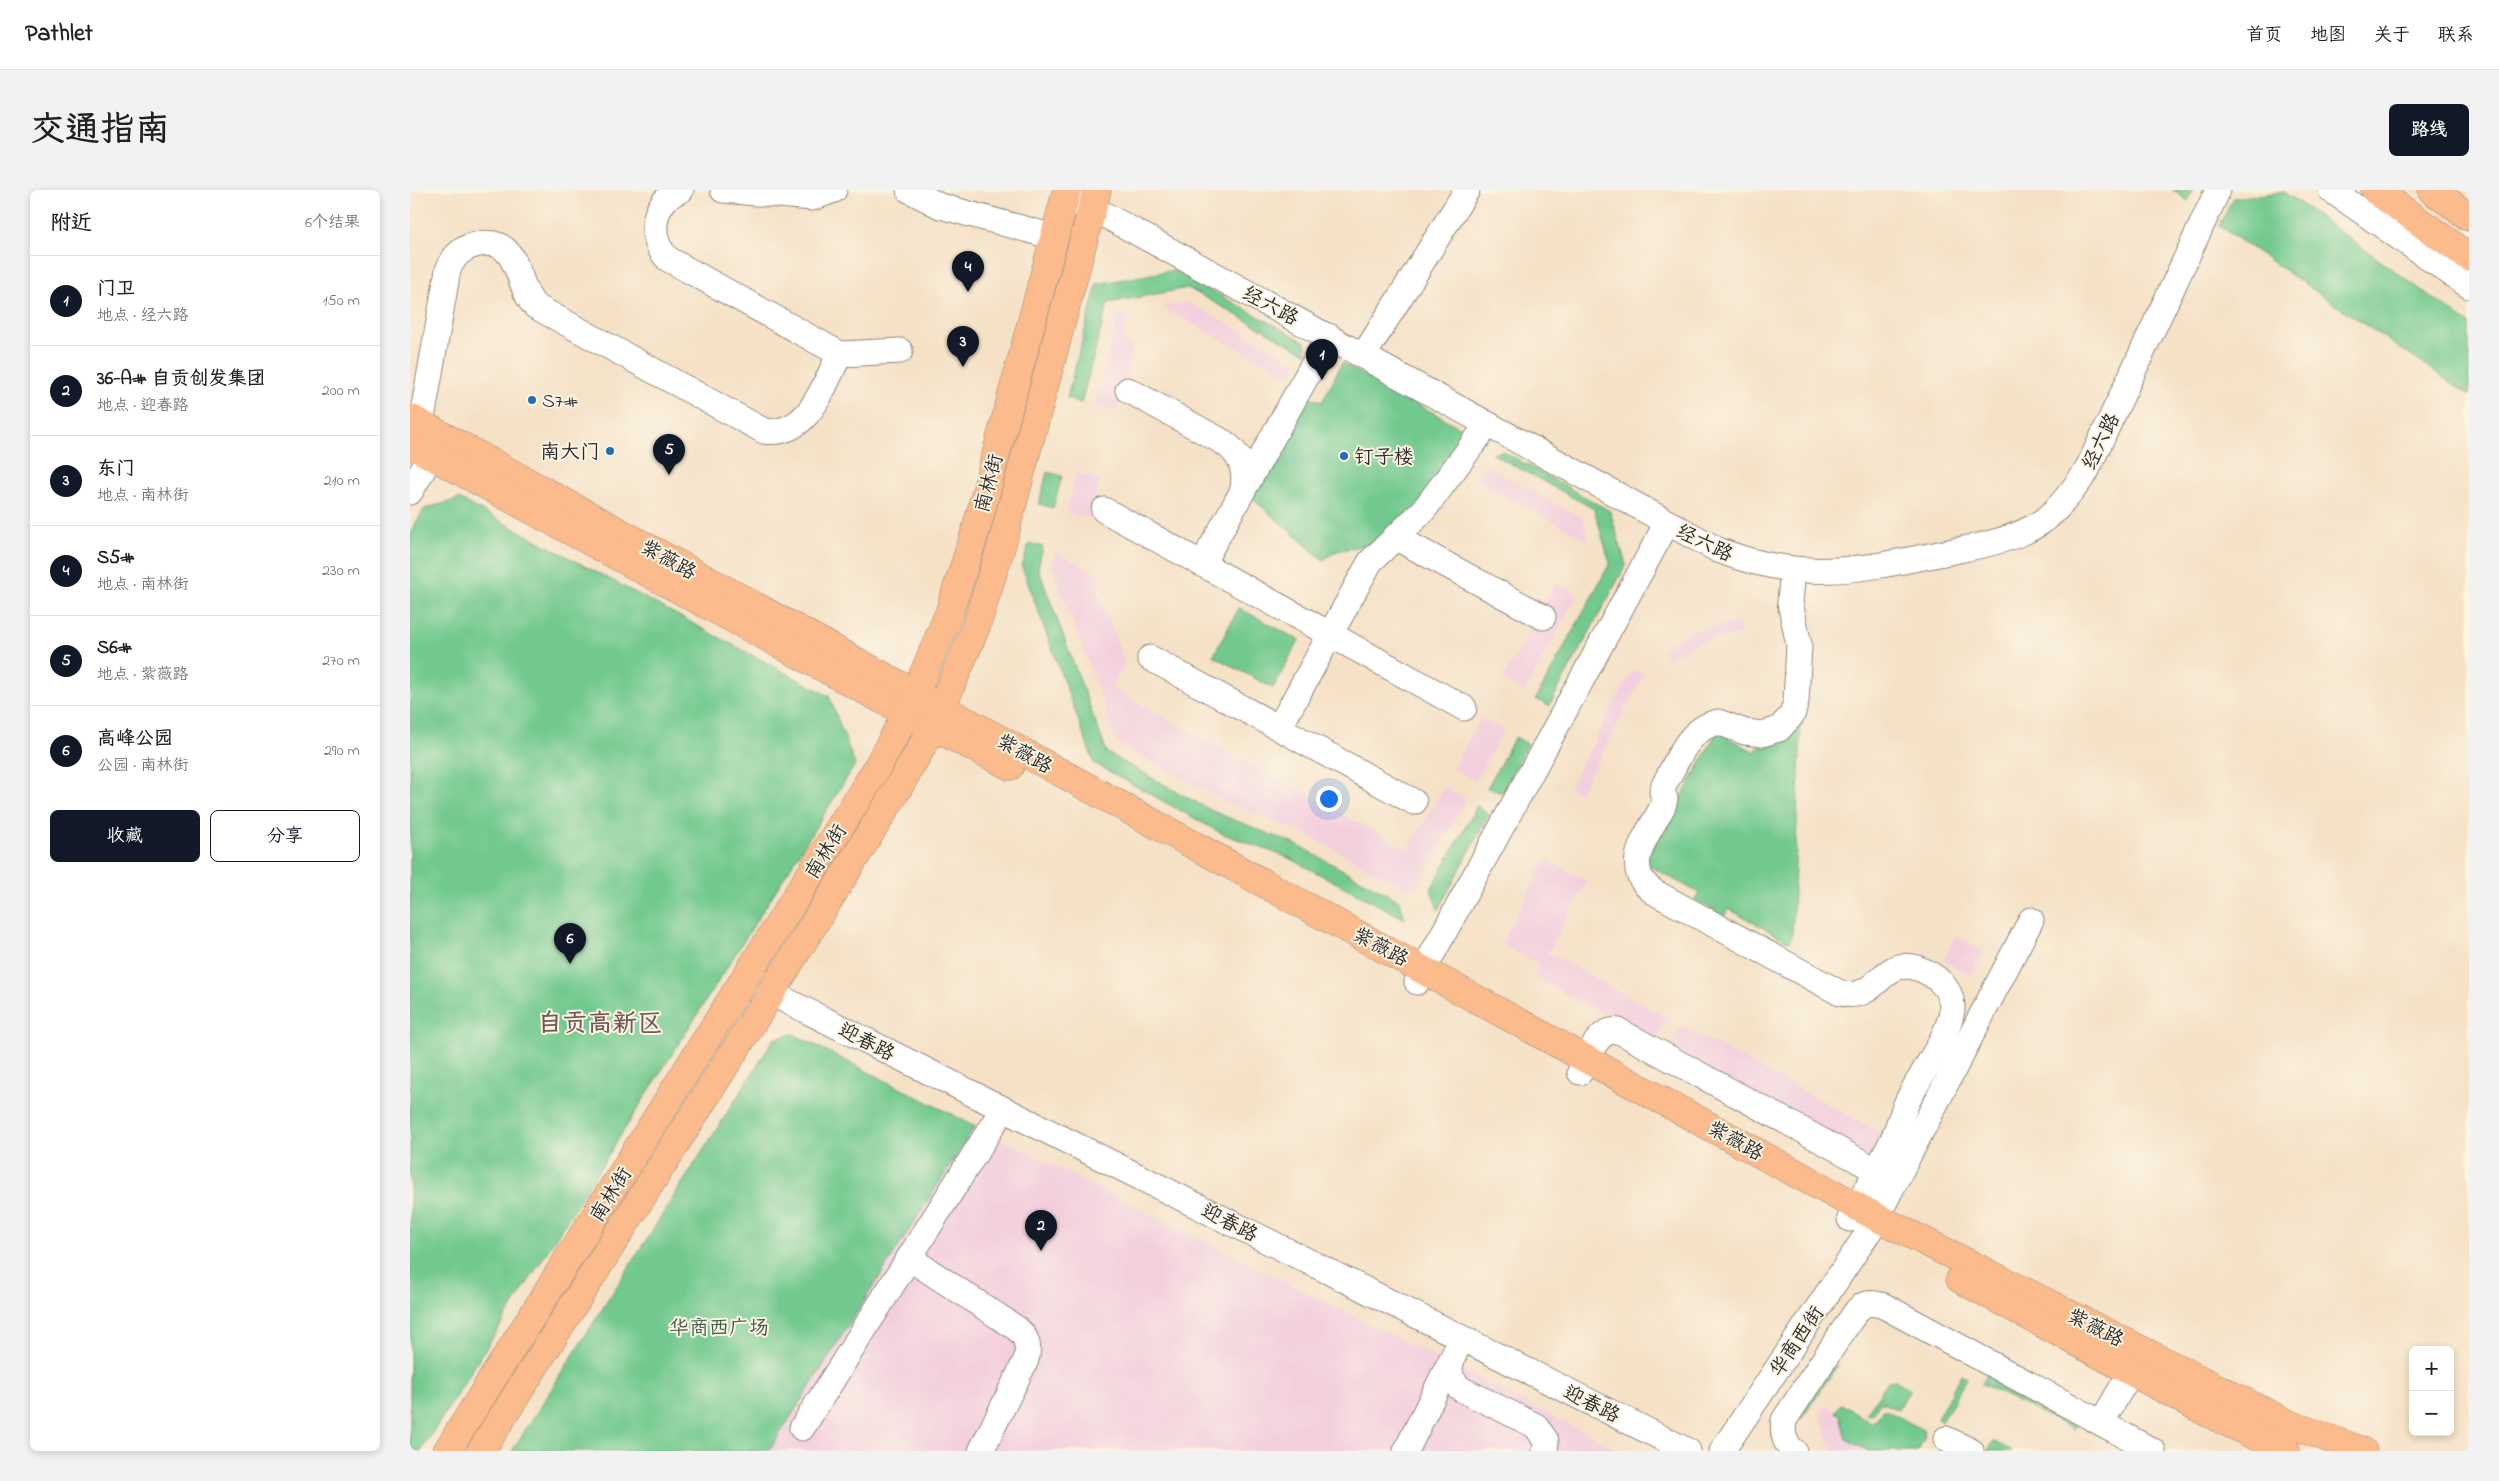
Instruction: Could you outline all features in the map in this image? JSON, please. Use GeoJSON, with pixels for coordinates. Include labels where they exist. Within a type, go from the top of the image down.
{"type":"FeatureCollection","features":[{"type":"Feature","properties":{"kind":"main road"},"geometry":{"type":"LineString","coordinates":[[2375,190],[2469,257]]}},
{"type":"Feature","properties":{"kind":"main road"},"geometry":{"type":"LineString","coordinates":[[2442,193],[2469,217]]}},
{"type":"Feature","properties":{"kind":"main road","name":"南林街"},"geometry":{"type":"LineString","coordinates":[[447,1451],[868,782],[911,703],[949,613],[975,533],[1066,195]]}},
{"type":"Feature","properties":{"kind":"main road","name":"南林街"},"geometry":{"type":"LineString","coordinates":[[481,1451],[900,786],[938,716],[976,626],[1001,547],[1095,199]]}},
{"type":"Feature","properties":{"kind":"main road","name":"紫薇路"},"geometry":{"type":"LineString","coordinates":[[418,436],[1420,976],[1863,1218],[2131,1372],[2204,1411],[2286,1451]]}},
{"type":"Feature","properties":{"kind":"main road","name":"紫薇路"},"geometry":{"type":"LineString","coordinates":[[1420,976],[1580,1072],[1863,1218],[2289,1424],[2363,1451]]}},
{"type":"Feature","properties":{"kind":"street"},"geometry":{"type":"LineString","coordinates":[[681,190],[666,198],[654,222],[655,240],[668,259],[840,354],[900,351]]}},
{"type":"Feature","properties":{"kind":"street"},"geometry":{"type":"LineString","coordinates":[[723,190],[812,198],[834,190]]}},
{"type":"Feature","properties":{"kind":"street"},"geometry":{"type":"LineString","coordinates":[[909,190],[940,206],[1054,237]]}},
{"type":"Feature","properties":{"kind":"street"},"geometry":{"type":"LineString","coordinates":[[1364,355],[1467,190]]}},
{"type":"Feature","properties":{"kind":"street","name":"经六路"},"geometry":{"type":"LineString","coordinates":[[1066,195],[1095,199],[1329,336],[1667,523],[1739,558],[1768,566],[1818,572],[1868,568],[2013,536],[2040,524],[2066,500],[2086,472],[2218,190]]}},
{"type":"Feature","properties":{"kind":"street"},"geometry":{"type":"LineString","coordinates":[[2331,190],[2469,286]]}},
{"type":"Feature","properties":{"kind":"street"},"geometry":{"type":"LineString","coordinates":[[410,492],[418,436],[448,270],[459,252],[479,244],[501,248],[514,258],[520,272],[523,288],[535,306],[764,432],[788,430],[802,421],[840,354]]}},
{"type":"Feature","properties":{"kind":"street"},"geometry":{"type":"LineString","coordinates":[[1202,564],[1329,336]]}},
{"type":"Feature","properties":{"kind":"street"},"geometry":{"type":"LineString","coordinates":[[1128,390],[1223,442],[1236,452],[1244,469],[1243,489]]}},
{"type":"Feature","properties":{"kind":"street"},"geometry":{"type":"LineString","coordinates":[[1279,728],[1370,562],[1429,504],[1488,424]]}},
{"type":"Feature","properties":{"kind":"street"},"geometry":{"type":"LineString","coordinates":[[1104,510],[1464,708]]}},
{"type":"Feature","properties":{"kind":"street"},"geometry":{"type":"LineString","coordinates":[[1420,976],[1667,523]]}},
{"type":"Feature","properties":{"kind":"street"},"geometry":{"type":"LineString","coordinates":[[1395,537],[1543,618]]}},
{"type":"Feature","properties":{"kind":"street"},"geometry":{"type":"LineString","coordinates":[[1793,570],[1790,602],[1799,645],[1796,702],[1792,716],[1771,733],[1754,734],[1718,722],[1696,731],[1690,738],[1664,785],[1662,792],[1665,799],[1663,806],[1639,850],[1636,866],[1641,880],[1654,892],[1840,993],[1858,995],[1868,991],[1889,971],[1899,967],[1919,969],[1942,983],[1950,996],[1951,1019],[1907,1101],[1893,1139],[1876,1170],[1863,1218]]}},
{"type":"Feature","properties":{"kind":"street"},"geometry":{"type":"LineString","coordinates":[[1150,658],[1414,802]]}},
{"type":"Feature","properties":{"kind":"street"},"geometry":{"type":"LineString","coordinates":[[1863,1218],[2031,920]]}},
{"type":"Feature","properties":{"kind":"street","name":"迎春路"},"geometry":{"type":"LineString","coordinates":[[771,993],[1688,1451]]}},
{"type":"Feature","properties":{"kind":"street"},"geometry":{"type":"LineString","coordinates":[[1580,1072],[1600,1036],[1609,1031],[1619,1031],[1876,1170]]}},
{"type":"Feature","properties":{"kind":"street"},"geometry":{"type":"LineString","coordinates":[[802,1428],[1003,1109]]}},
{"type":"Feature","properties":{"kind":"street","name":"华商西街"},"geometry":{"type":"LineString","coordinates":[[1722,1451],[1863,1218]]}},
{"type":"Feature","properties":{"kind":"street"},"geometry":{"type":"LineString","coordinates":[[909,1258],[1022,1332],[1027,1341],[1029,1352],[1026,1360],[981,1451]]}},
{"type":"Feature","properties":{"kind":"street"},"geometry":{"type":"LineString","coordinates":[[1794,1451],[1786,1442],[1784,1420],[1855,1313],[1866,1303],[1884,1306],[2153,1451]]}},
{"type":"Feature","properties":{"kind":"street"},"geometry":{"type":"LineString","coordinates":[[1406,1451],[1462,1338]]}},
{"type":"Feature","properties":{"kind":"street"},"geometry":{"type":"LineString","coordinates":[[1451,1360],[1449,1372],[1456,1385],[1536,1426],[1546,1440],[1545,1451]]}},
{"type":"Feature","properties":{"kind":"street"},"geometry":{"type":"LineString","coordinates":[[2101,1423],[2131,1372]]}},
{"type":"Feature","properties":{"kind":"street"},"geometry":{"type":"LineString","coordinates":[[1946,1438],[1971,1451]]}},
{"type":"Feature","properties":{"kind":"shaded area"},"geometry":{"type":"Polygon","coordinates":[[[1188,302],[1298,363],[1291,377],[1161,307],[1188,302]]]}},
{"type":"Feature","properties":{"kind":"shaded area"},"geometry":{"type":"Polygon","coordinates":[[[1129,313],[1122,342],[1134,346],[1117,412],[1094,406],[1118,315],[1129,313]]]}},
{"type":"Feature","properties":{"kind":"shaded area"},"geometry":{"type":"Polygon","coordinates":[[[1485,465],[1582,518],[1589,541],[1476,480],[1485,465]]]}},
{"type":"Feature","properties":{"kind":"shaded area"},"geometry":{"type":"Polygon","coordinates":[[[1076,473],[1100,479],[1090,518],[1066,512],[1076,473]]]}},
{"type":"Feature","properties":{"kind":"shaded area"},"geometry":{"type":"Polygon","coordinates":[[[1056,552],[1101,576],[1096,587],[1125,663],[1111,688],[1408,850],[1444,787],[1466,799],[1419,885],[1406,888],[1302,832],[1229,804],[1118,743],[1052,567],[1056,552]]]}},
{"type":"Feature","properties":{"kind":"shaded area"},"geometry":{"type":"Polygon","coordinates":[[[1556,583],[1578,594],[1524,692],[1502,680],[1556,583]]]}},
{"type":"Feature","properties":{"kind":"shaded area"},"geometry":{"type":"Polygon","coordinates":[[[1739,622],[1742,634],[1696,643],[1667,659],[1661,649],[1691,631],[1739,622]]]}},
{"type":"Feature","properties":{"kind":"shaded area"},"geometry":{"type":"Polygon","coordinates":[[[1633,669],[1644,675],[1580,793],[1569,788],[1633,669]]]}},
{"type":"Feature","properties":{"kind":"shaded area"},"geometry":{"type":"Polygon","coordinates":[[[1481,718],[1504,730],[1475,781],[1453,769],[1481,718]]]}},
{"type":"Feature","properties":{"kind":"shaded area"},"geometry":{"type":"Polygon","coordinates":[[[1546,859],[1587,881],[1548,953],[1668,1018],[1655,1041],[1533,976],[1539,964],[1501,944],[1546,859]]]}},
{"type":"Feature","properties":{"kind":"shaded area"},"geometry":{"type":"Polygon","coordinates":[[[1956,936],[1983,951],[1971,975],[1943,960],[1956,936]]]}},
{"type":"Feature","properties":{"kind":"shaded area"},"geometry":{"type":"Polygon","coordinates":[[[1682,1026],[1882,1134],[1869,1158],[1669,1049],[1682,1026]]]}},
{"type":"Feature","properties":{"kind":"shaded area"},"geometry":{"type":"Polygon","coordinates":[[[975,1126],[1622,1451],[769,1451],[975,1126]]]}},
{"type":"Feature","properties":{"kind":"shaded area"},"geometry":{"type":"Polygon","coordinates":[[[1826,1406],[1840,1415],[1846,1439],[1869,1451],[1831,1451],[1821,1413],[1826,1406]]]}},
{"type":"Feature","properties":{"kind":"green space"},"geometry":{"type":"Polygon","coordinates":[[[2173,190],[2192,190],[2188,201],[2173,190]]]}},
{"type":"Feature","properties":{"kind":"green space"},"geometry":{"type":"Polygon","coordinates":[[[2284,192],[2469,324],[2469,395],[2219,226],[2233,198],[2284,192]]]}},
{"type":"Feature","properties":{"kind":"green space"},"geometry":{"type":"Polygon","coordinates":[[[1174,270],[1305,342],[1307,354],[1188,288],[1108,303],[1081,403],[1067,398],[1097,284],[1174,270]]]}},
{"type":"Feature","properties":{"kind":"green space"},"geometry":{"type":"Polygon","coordinates":[[[1342,363],[1459,427],[1461,440],[1421,502],[1378,542],[1337,551],[1323,560],[1251,497],[1308,396],[1322,402],[1342,363]]]}},
{"type":"Feature","properties":{"kind":"green space"},"geometry":{"type":"Polygon","coordinates":[[[1502,451],[1610,511],[1626,565],[1549,706],[1536,699],[1610,563],[1594,509],[1493,454],[1502,451]]]}},
{"type":"Feature","properties":{"kind":"green space"},"geometry":{"type":"Polygon","coordinates":[[[1047,472],[1062,476],[1053,508],[1039,504],[1047,472]]]}},
{"type":"Feature","properties":{"kind":"green space"},"geometry":{"type":"Polygon","coordinates":[[[459,499],[829,696],[855,765],[421,1451],[410,1451],[410,533],[424,509],[459,499]]]}},
{"type":"Feature","properties":{"kind":"green space"},"geometry":{"type":"Polygon","coordinates":[[[1029,543],[1043,547],[1038,568],[1107,753],[1212,811],[1297,845],[1400,901],[1405,919],[1289,858],[1221,833],[1094,763],[1022,567],[1029,543]]]}},
{"type":"Feature","properties":{"kind":"green space"},"geometry":{"type":"Polygon","coordinates":[[[1239,608],[1299,640],[1273,688],[1213,656],[1239,608]]]}},
{"type":"Feature","properties":{"kind":"green space"},"geometry":{"type":"Polygon","coordinates":[[[1802,704],[1792,936],[1789,942],[1729,909],[1724,916],[1695,900],[1699,893],[1642,862],[1660,837],[1717,732],[1755,752],[1763,739],[1802,704]]]}},
{"type":"Feature","properties":{"kind":"green space"},"geometry":{"type":"Polygon","coordinates":[[[1515,737],[1528,744],[1502,793],[1487,788],[1515,737]]]}},
{"type":"Feature","properties":{"kind":"green space"},"geometry":{"type":"Polygon","coordinates":[[[1477,806],[1489,815],[1438,910],[1431,889],[1477,806]]]}},
{"type":"Feature","properties":{"kind":"green space","name":"华商西广场"},"geometry":{"type":"Polygon","coordinates":[[[793,1034],[975,1126],[769,1451],[512,1451],[774,1039],[793,1034]]]}},
{"type":"Feature","properties":{"kind":"green space"},"geometry":{"type":"Polygon","coordinates":[[[1829,1361],[1837,1366],[1801,1419],[1793,1414],[1829,1361]]]}},
{"type":"Feature","properties":{"kind":"green space"},"geometry":{"type":"Polygon","coordinates":[[[1990,1369],[2077,1424],[2074,1429],[1982,1384],[1990,1369]]]}},
{"type":"Feature","properties":{"kind":"green space"},"geometry":{"type":"Polygon","coordinates":[[[1961,1374],[1967,1377],[1942,1422],[1937,1419],[1961,1374]]]}},
{"type":"Feature","properties":{"kind":"green space"},"geometry":{"type":"Polygon","coordinates":[[[1895,1380],[1910,1389],[1898,1410],[1883,1403],[1879,1404],[1871,1415],[1866,1414],[1888,1381],[1895,1380]]]}},
{"type":"Feature","properties":{"kind":"green space"},"geometry":{"type":"Polygon","coordinates":[[[1841,1404],[1871,1422],[1875,1421],[1882,1410],[1886,1410],[1923,1430],[1925,1436],[1918,1451],[1869,1451],[1846,1439],[1840,1415],[1835,1412],[1841,1404]]]}},
{"type":"Feature","properties":{"kind":"green space"},"geometry":{"type":"Polygon","coordinates":[[[1993,1441],[2012,1451],[1988,1451],[1993,1441]]]}},
{"type":"Feature","properties":{"kind":"place","name":"S5#"},"geometry":{"type":"Point","coordinates":[968,292]}},
{"type":"Feature","properties":{"kind":"place","name":"东门"},"geometry":{"type":"Point","coordinates":[963,367]}},
{"type":"Feature","properties":{"kind":"place","name":"门卫"},"geometry":{"type":"Point","coordinates":[1322,380]}},
{"type":"Feature","properties":{"kind":"place","name":"S7#"},"geometry":{"type":"Point","coordinates":[532,400]}},
{"type":"Feature","properties":{"kind":"place","name":"南大门"},"geometry":{"type":"Point","coordinates":[610,451]}},
{"type":"Feature","properties":{"kind":"place","name":"钉子楼"},"geometry":{"type":"Point","coordinates":[1344,456]}},
{"type":"Feature","properties":{"kind":"place","name":"S6#"},"geometry":{"type":"Point","coordinates":[669,475]}},
{"type":"Feature","properties":{"kind":"place","name":"高峰公园"},"geometry":{"type":"Point","coordinates":[570,964]}},
{"type":"Feature","properties":{"kind":"place","name":"36-A# 自贡创发集团"},"geometry":{"type":"Point","coordinates":[1041,1251]}},
{"type":"Feature","properties":{"kind":"district","name":"自贡高新区"},"geometry":{"type":"Point","coordinates":[600,1022]}}]}
